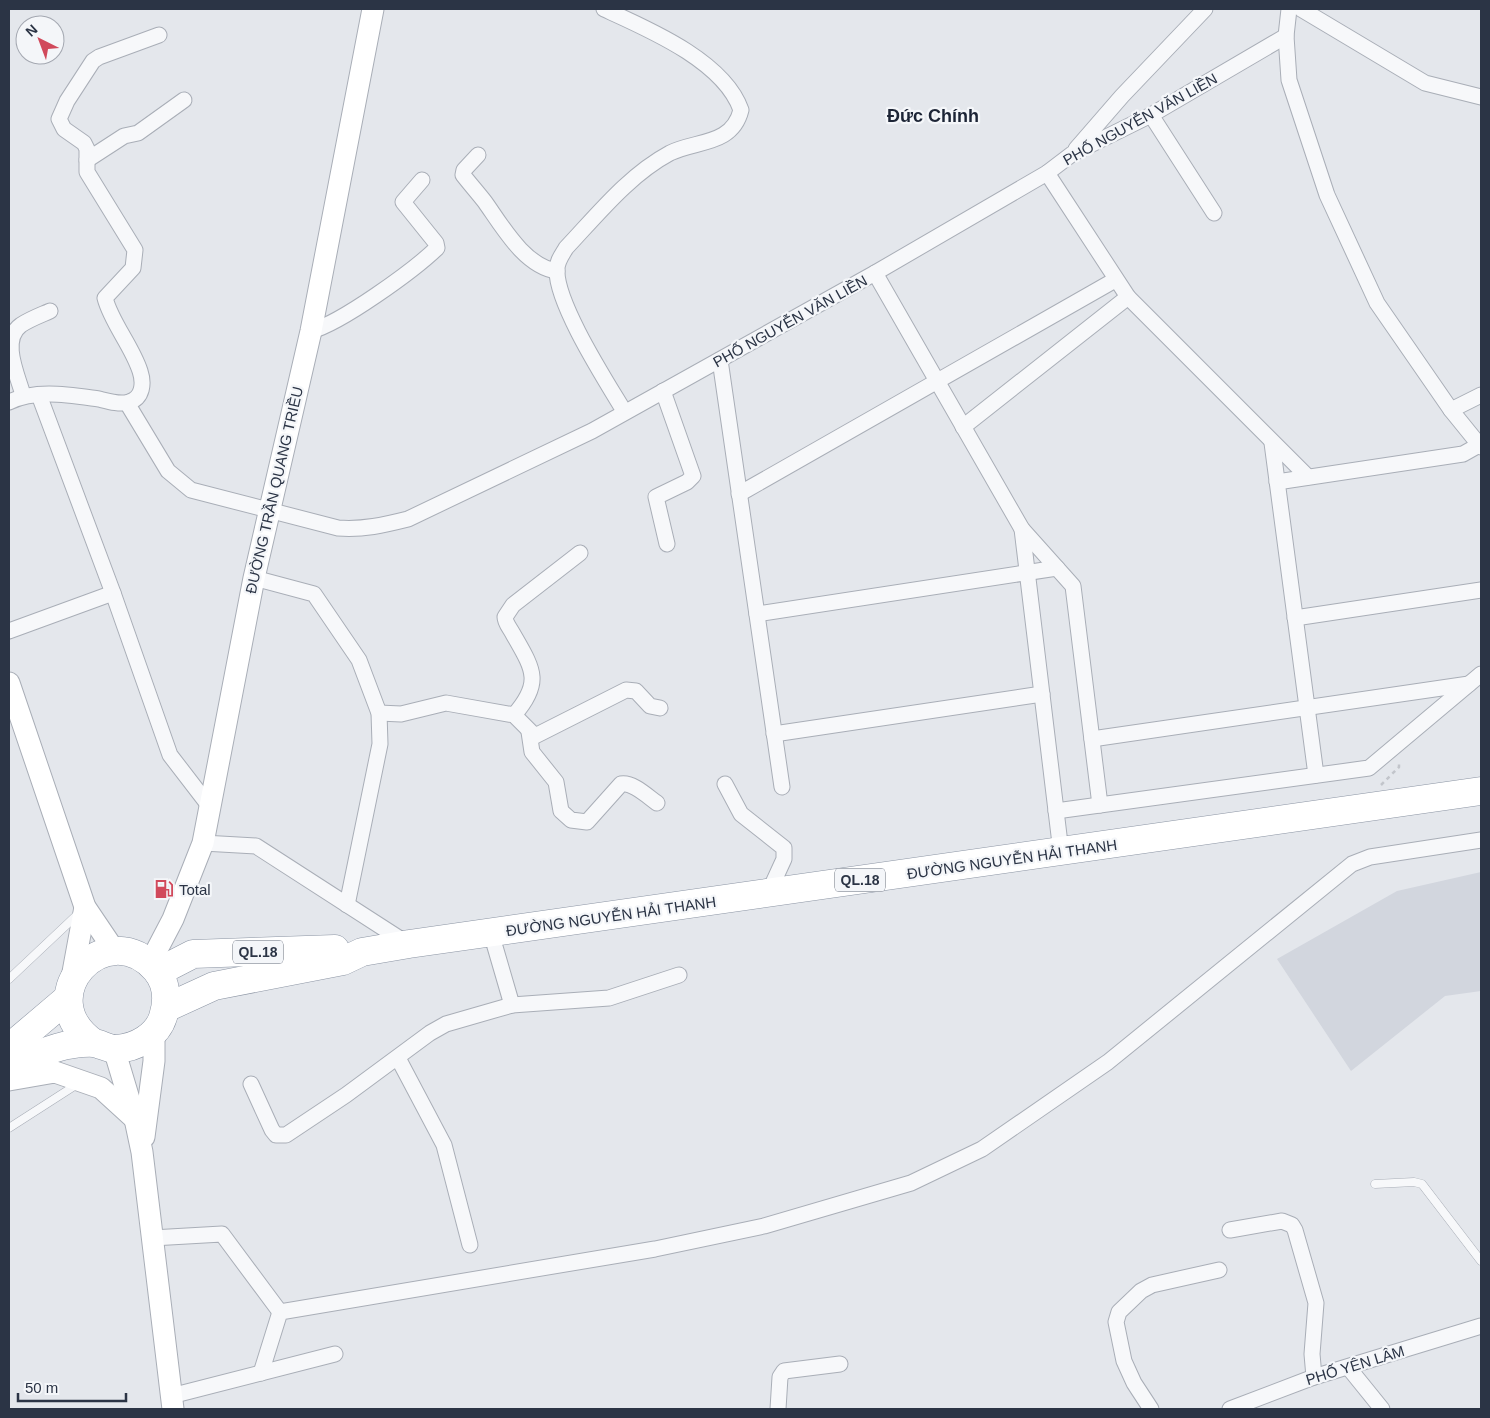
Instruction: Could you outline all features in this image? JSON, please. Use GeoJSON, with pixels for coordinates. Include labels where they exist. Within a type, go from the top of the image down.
{"type":"FeatureCollection","features":[{"type":"Feature","properties":{"kind":"highway","name":"QL.18"},"geometry":{"type":"LineString","coordinates":[[1372,797],[1411,801],[1481,791]]}},
{"type":"Feature","properties":{"kind":"highway","name":"ĐƯỜNG NGUYỄN HẢI THANH"},"geometry":{"type":"LineString","coordinates":[[166,1008],[214,986],[343,961],[362,952],[1061,852],[1372,797]]}},
{"type":"Feature","properties":{"kind":"highway","name":"ĐƯỜNG NGUYỄN HẢI THANH"},"geometry":{"type":"LineString","coordinates":[[154,968],[192,954],[339,949],[362,952]]}},
{"type":"Feature","properties":{"kind":"highway"},"geometry":{"type":"LineString","coordinates":[[9,1048],[69,991],[83,965],[103,953],[114,950],[133,953],[154,968],[164,984],[166,1008],[162,1021],[143,1042],[129,1047],[67,1046],[20,1063],[9,1072]]}},
{"type":"Feature","properties":{"kind":"highway"},"geometry":{"type":"LineString","coordinates":[[69,991],[69,1012],[74,1024],[83,1035],[104,1046]]}},
{"type":"Feature","properties":{"kind":"street","name":"ĐƯỜNG TRẦN QUANG TRIỀU"},"geometry":{"type":"LineString","coordinates":[[154,968],[203,843],[254,578],[311,330],[373,9]]}},
{"type":"Feature","properties":{"kind":"street"},"geometry":{"type":"LineString","coordinates":[[604,9],[656,34],[698,60],[734,94],[741,110],[734,126],[720,138],[676,150],[654,162],[636,176],[566,248],[558,262],[556,271],[571,315],[591,355],[624,411]]}},
{"type":"Feature","properties":{"kind":"street"},"geometry":{"type":"LineString","coordinates":[[1072,154],[1122,96],[1205,9]]}},
{"type":"Feature","properties":{"kind":"street"},"geometry":{"type":"LineString","coordinates":[[1277,482],[1463,454],[1480,446],[1452,410],[1377,303],[1327,195],[1289,80],[1286,36],[1289,9]]}},
{"type":"Feature","properties":{"kind":"street"},"geometry":{"type":"LineString","coordinates":[[1302,9],[1425,84],[1481,97]]}},
{"type":"Feature","properties":{"kind":"street"},"geometry":{"type":"LineString","coordinates":[[9,402],[23,396],[72,395],[127,403],[136,399],[142,388],[141,372],[106,298],[133,268],[135,250],[87,172],[84,143],[61,124],[61,113],[93,61],[99,57],[160,35]]}},
{"type":"Feature","properties":{"kind":"street","name":"PHỐ NGUYỄN VĂN LIỀN"},"geometry":{"type":"LineString","coordinates":[[127,403],[168,471],[177,481],[191,490],[338,528],[380,527],[408,520],[592,431],[624,411],[720,360],[874,273],[1047,173],[1072,154],[1151,115],[1286,36]]}},
{"type":"Feature","properties":{"kind":"street"},"geometry":{"type":"LineString","coordinates":[[87,160],[124,136],[138,134],[184,100]]}},
{"type":"Feature","properties":{"kind":"street"},"geometry":{"type":"LineString","coordinates":[[1151,115],[1214,213]]}},
{"type":"Feature","properties":{"kind":"street"},"geometry":{"type":"LineString","coordinates":[[478,155],[464,170],[465,178],[486,204],[498,224],[528,256],[548,270],[556,271]]}},
{"type":"Feature","properties":{"kind":"street"},"geometry":{"type":"LineString","coordinates":[[1047,173],[1115,280],[1128,297],[1308,477]]}},
{"type":"Feature","properties":{"kind":"street"},"geometry":{"type":"LineString","coordinates":[[311,330],[325,326],[382,290],[416,267],[437,248],[436,243],[403,202],[422,180]]}},
{"type":"Feature","properties":{"kind":"street"},"geometry":{"type":"LineString","coordinates":[[874,273],[1022,529],[1073,586],[1100,805]]}},
{"type":"Feature","properties":{"kind":"street"},"geometry":{"type":"LineString","coordinates":[[739,494],[1115,280]]}},
{"type":"Feature","properties":{"kind":"street"},"geometry":{"type":"LineString","coordinates":[[963,427],[1128,297]]}},
{"type":"Feature","properties":{"kind":"street"},"geometry":{"type":"LineString","coordinates":[[23,396],[10,346],[12,336],[21,325],[50,311]]}},
{"type":"Feature","properties":{"kind":"street"},"geometry":{"type":"LineString","coordinates":[[720,360],[782,787]]}},
{"type":"Feature","properties":{"kind":"street"},"geometry":{"type":"LineString","coordinates":[[663,391],[693,476],[687,482],[656,497],[667,544]]}},
{"type":"Feature","properties":{"kind":"street"},"geometry":{"type":"LineString","coordinates":[[39,395],[113,593],[170,755],[210,807]]}},
{"type":"Feature","properties":{"kind":"street"},"geometry":{"type":"LineString","coordinates":[[1452,410],[1481,395]]}},
{"type":"Feature","properties":{"kind":"street"},"geometry":{"type":"LineString","coordinates":[[1272,443],[1316,775]]}},
{"type":"Feature","properties":{"kind":"street"},"geometry":{"type":"LineString","coordinates":[[1022,529],[1061,852]]}},
{"type":"Feature","properties":{"kind":"street"},"geometry":{"type":"LineString","coordinates":[[514,715],[527,700],[532,686],[532,672],[505,617],[513,605],[580,553]]}},
{"type":"Feature","properties":{"kind":"street"},"geometry":{"type":"LineString","coordinates":[[757,614],[1057,568]]}},
{"type":"Feature","properties":{"kind":"street"},"geometry":{"type":"LineString","coordinates":[[254,578],[314,594],[360,660],[379,713],[380,744],[347,904]]}},
{"type":"Feature","properties":{"kind":"street"},"geometry":{"type":"LineString","coordinates":[[1295,618],[1481,590]]}},
{"type":"Feature","properties":{"kind":"street"},"geometry":{"type":"LineString","coordinates":[[9,631],[113,593]]}},
{"type":"Feature","properties":{"kind":"street"},"geometry":{"type":"LineString","coordinates":[[1056,811],[1369,768],[1481,674]]}},
{"type":"Feature","properties":{"kind":"street"},"geometry":{"type":"LineString","coordinates":[[9,682],[85,907],[114,950]]}},
{"type":"Feature","properties":{"kind":"street"},"geometry":{"type":"LineString","coordinates":[[1092,739],[1469,684]]}},
{"type":"Feature","properties":{"kind":"street"},"geometry":{"type":"LineString","coordinates":[[379,713],[400,714],[446,703],[514,715],[535,736],[626,690],[640,693],[650,706],[660,708]]}},
{"type":"Feature","properties":{"kind":"street"},"geometry":{"type":"LineString","coordinates":[[774,734],[1042,694]]}},
{"type":"Feature","properties":{"kind":"street"},"geometry":{"type":"LineString","coordinates":[[529,732],[532,752],[556,782],[561,810],[572,820],[587,822],[621,784],[636,788],[657,803]]}},
{"type":"Feature","properties":{"kind":"street"},"geometry":{"type":"LineString","coordinates":[[725,784],[741,814],[784,848],[784,859],[768,894]]}},
{"type":"Feature","properties":{"kind":"street"},"geometry":{"type":"LineString","coordinates":[[280,1312],[655,1249],[764,1226],[911,1183],[982,1149],[1108,1062],[1352,864],[1370,857],[1481,840]]}},
{"type":"Feature","properties":{"kind":"street"},"geometry":{"type":"LineString","coordinates":[[203,843],[256,846],[409,944]]}},
{"type":"Feature","properties":{"kind":"street"},"geometry":{"type":"LineString","coordinates":[[69,991],[85,907]]}},
{"type":"Feature","properties":{"kind":"street"},"geometry":{"type":"LineString","coordinates":[[491,933],[512,1005]]}},
{"type":"Feature","properties":{"kind":"street"},"geometry":{"type":"LineString","coordinates":[[251,1084],[272,1130],[276,1135],[286,1135],[339,1100],[430,1033],[446,1024],[512,1005],[608,998],[679,975]]}},
{"type":"Feature","properties":{"kind":"street"},"geometry":{"type":"LineString","coordinates":[[142,1152],[154,1061],[154,1032]]}},
{"type":"Feature","properties":{"kind":"street"},"geometry":{"type":"LineString","coordinates":[[104,1046],[135,1119],[142,1152],[172,1403],[261,1373],[336,1354]]}},
{"type":"Feature","properties":{"kind":"street"},"geometry":{"type":"LineString","coordinates":[[398,1058],[444,1145],[470,1244]]}},
{"type":"Feature","properties":{"kind":"street"},"geometry":{"type":"LineString","coordinates":[[9,1080],[55,1072],[101,1088],[135,1119]]}},
{"type":"Feature","properties":{"kind":"street"},"geometry":{"type":"LineString","coordinates":[[1230,1230],[1282,1221],[1292,1225],[1295,1230],[1316,1303],[1312,1354],[1314,1377]]}},
{"type":"Feature","properties":{"kind":"street"},"geometry":{"type":"LineString","coordinates":[[152,1238],[222,1234],[280,1312]]}},
{"type":"Feature","properties":{"kind":"street"},"geometry":{"type":"LineString","coordinates":[[1151,1409],[1134,1384],[1124,1360],[1116,1322],[1119,1312],[1141,1291],[1152,1285],[1219,1270]]}},
{"type":"Feature","properties":{"kind":"street"},"geometry":{"type":"LineString","coordinates":[[261,1373],[280,1312]]}},
{"type":"Feature","properties":{"kind":"street","name":"PHỐ YÊN LÂM"},"geometry":{"type":"LineString","coordinates":[[1230,1409],[1314,1377],[1481,1326]]}},
{"type":"Feature","properties":{"kind":"street"},"geometry":{"type":"LineString","coordinates":[[778,1409],[780,1377],[784,1371],[840,1364]]}},
{"type":"Feature","properties":{"kind":"street"},"geometry":{"type":"LineString","coordinates":[[1348,1367],[1382,1409]]}},
{"type":"Feature","properties":{"kind":"lane"},"geometry":{"type":"LineString","coordinates":[[9,979],[85,907]]}},
{"type":"Feature","properties":{"kind":"lane"},"geometry":{"type":"LineString","coordinates":[[9,1128],[81,1082]]}},
{"type":"Feature","properties":{"kind":"lane"},"geometry":{"type":"LineString","coordinates":[[1375,1184],[1414,1182],[1422,1184],[1481,1262]]}},
{"type":"Feature","properties":{"kind":"path"},"geometry":{"type":"LineString","coordinates":[[1372,797],[1399,767],[1398,744]]}},
{"type":"Feature","properties":{"kind":"shaded area"},"geometry":{"type":"Polygon","coordinates":[[[1481,872],[1481,991],[1445,996],[1351,1071],[1277,959],[1397,891],[1481,872]]]}},
{"type":"Feature","properties":{"kind":"place","name":"Total"},"geometry":{"type":"Point","coordinates":[164,889]}},
{"type":"Feature","properties":{"kind":"district","name":"Đức Chính"},"geometry":{"type":"Point","coordinates":[933,116]}}]}
